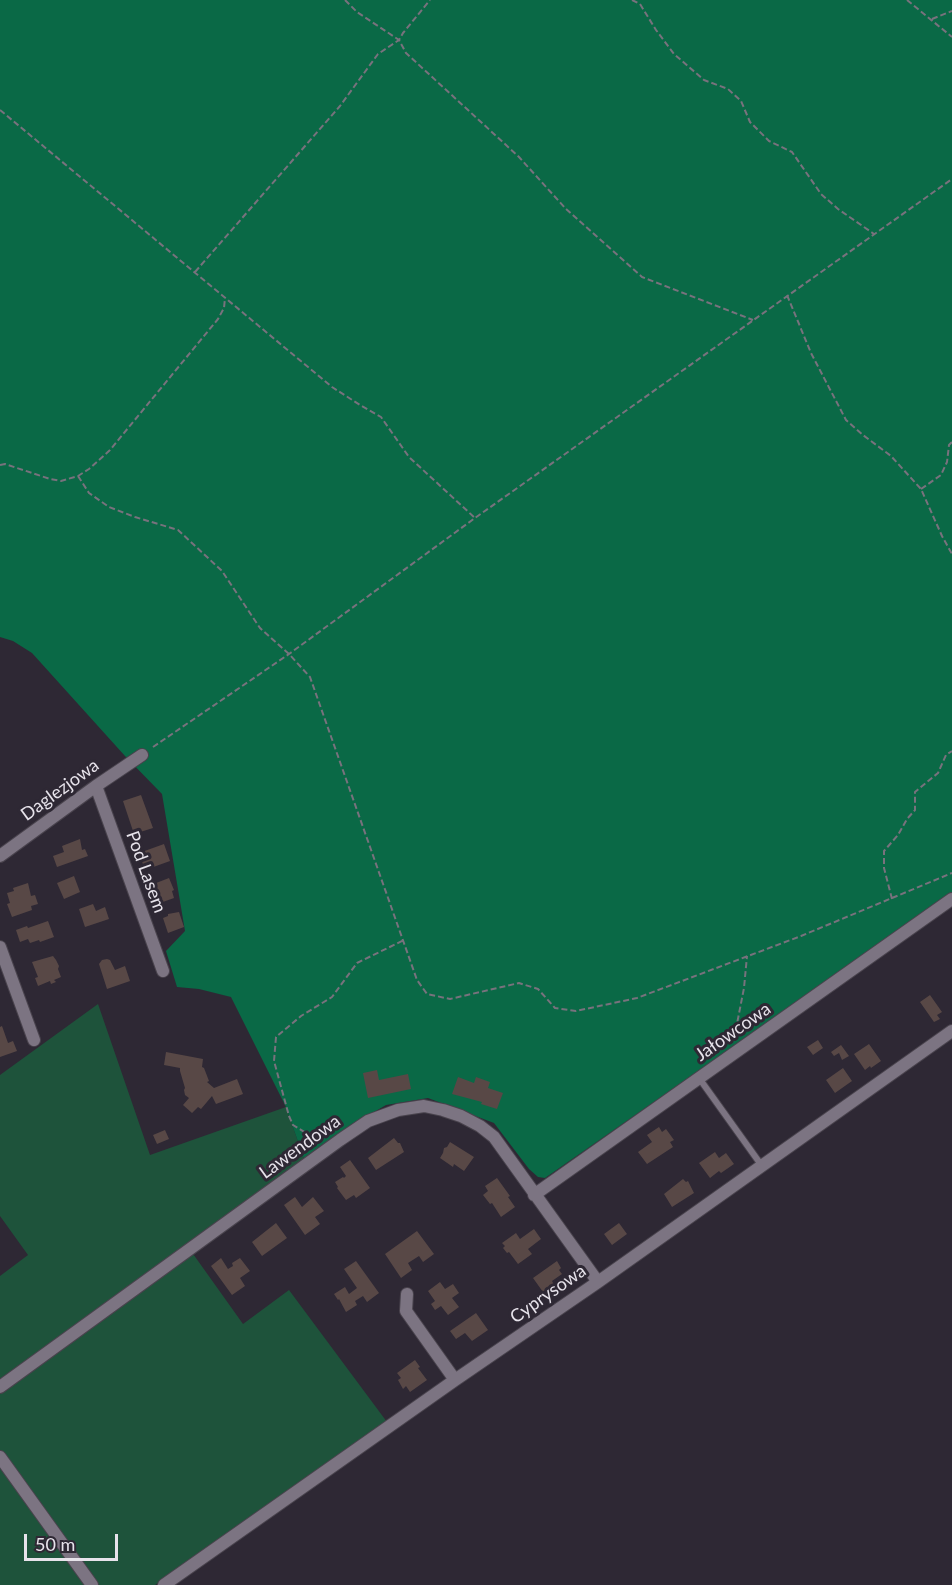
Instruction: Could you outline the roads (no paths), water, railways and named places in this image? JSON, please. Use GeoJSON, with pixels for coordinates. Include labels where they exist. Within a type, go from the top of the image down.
{"type":"FeatureCollection","features":[{"type":"Feature","properties":{"kind":"street","name":"Daglezjowa"},"geometry":{"type":"LineString","coordinates":[[0,856],[142,755]]}},
{"type":"Feature","properties":{"kind":"street","name":"Pod Lasem"},"geometry":{"type":"LineString","coordinates":[[96,786],[163,971]]}},
{"type":"Feature","properties":{"kind":"street","name":"Jałowcowa"},"geometry":{"type":"LineString","coordinates":[[534,1195],[952,899]]}},
{"type":"Feature","properties":{"kind":"street"},"geometry":{"type":"LineString","coordinates":[[0,947],[34,1040]]}},
{"type":"Feature","properties":{"kind":"street","name":"Cyprysowa"},"geometry":{"type":"LineString","coordinates":[[164,1585],[952,1031]]}},
{"type":"Feature","properties":{"kind":"street","name":"Lawendowa"},"geometry":{"type":"LineString","coordinates":[[0,1387],[332,1146],[368,1121],[398,1110],[424,1106],[443,1110],[471,1121],[494,1137],[598,1282]]}},
{"type":"Feature","properties":{"kind":"street"},"geometry":{"type":"LineString","coordinates":[[407,1294],[406,1311],[455,1380]]}},
{"type":"Feature","properties":{"kind":"street"},"geometry":{"type":"LineString","coordinates":[[0,1456],[92,1585]]}},
{"type":"Feature","properties":{"kind":"lane"},"geometry":{"type":"LineString","coordinates":[[699,1078],[762,1166]]}}]}
